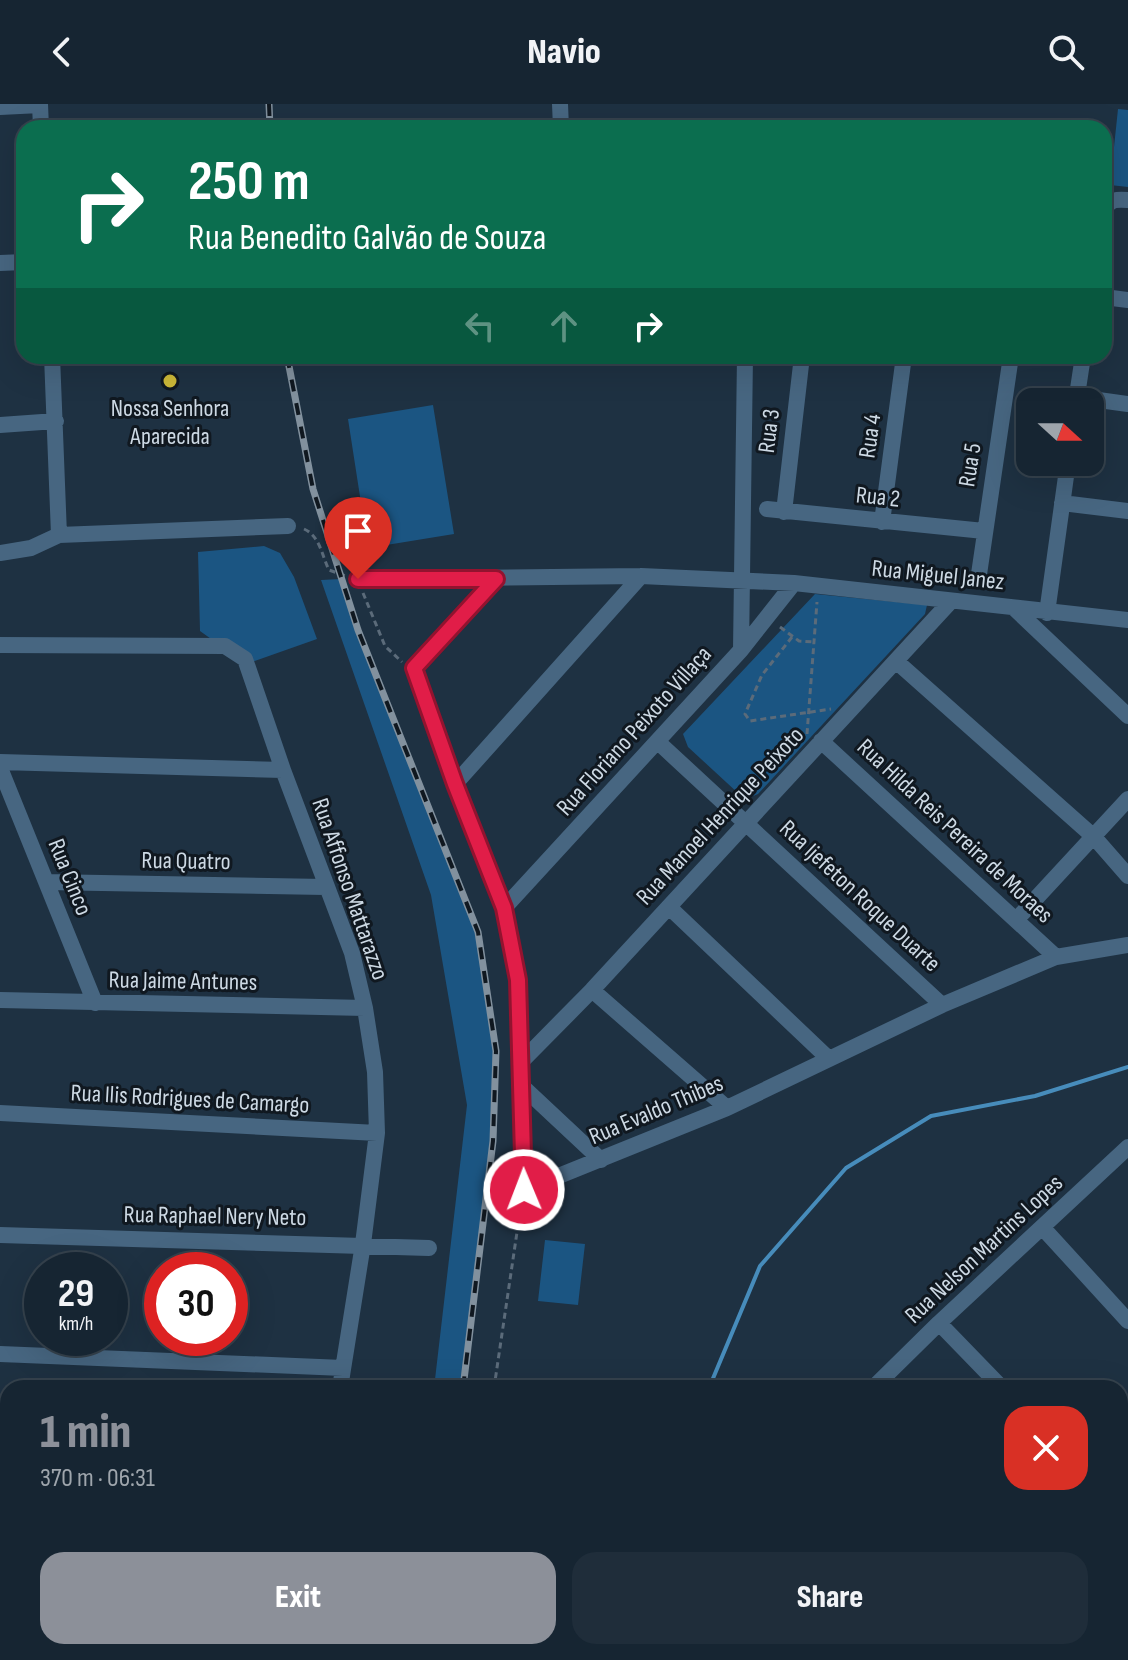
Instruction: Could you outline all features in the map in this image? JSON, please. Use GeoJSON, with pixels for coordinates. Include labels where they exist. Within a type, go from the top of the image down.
{"type":"FeatureCollection","features":[{"type":"Feature","properties":{"kind":"street"},"geometry":{"type":"LineString","coordinates":[[0,107],[40,104]]}},
{"type":"Feature","properties":{"kind":"street"},"geometry":{"type":"LineString","coordinates":[[52,364],[59,535]]}},
{"type":"Feature","properties":{"kind":"street"},"geometry":{"type":"LineString","coordinates":[[741,650],[745,364]]}},
{"type":"Feature","properties":{"kind":"street","name":"Rua 3"},"geometry":{"type":"LineString","coordinates":[[775,510],[801,364]]}},
{"type":"Feature","properties":{"kind":"street","name":"Rua 4"},"geometry":{"type":"LineString","coordinates":[[882,522],[903,364]]}},
{"type":"Feature","properties":{"kind":"street","name":"Rua 5"},"geometry":{"type":"LineString","coordinates":[[978,581],[1010,364]]}},
{"type":"Feature","properties":{"kind":"street"},"geometry":{"type":"LineString","coordinates":[[1079,388],[1082,364]]}},
{"type":"Feature","properties":{"kind":"street"},"geometry":{"type":"LineString","coordinates":[[1104,402],[1128,404]]}},
{"type":"Feature","properties":{"kind":"street"},"geometry":{"type":"LineString","coordinates":[[0,425],[56,421]]}},
{"type":"Feature","properties":{"kind":"street"},"geometry":{"type":"LineString","coordinates":[[1047,613],[1066,476]]}},
{"type":"Feature","properties":{"kind":"street"},"geometry":{"type":"LineString","coordinates":[[1062,503],[1128,511]]}},
{"type":"Feature","properties":{"kind":"street","name":"Rua 2"},"geometry":{"type":"LineString","coordinates":[[775,510],[984,531]]}},
{"type":"Feature","properties":{"kind":"street"},"geometry":{"type":"LineString","coordinates":[[0,553],[31,548],[59,535],[288,526]]}},
{"type":"Feature","properties":{"kind":"street"},"geometry":{"type":"LineString","coordinates":[[455,784],[641,576]]}},
{"type":"Feature","properties":{"kind":"street","name":"Rua Miguel Janez"},"geometry":{"type":"LineString","coordinates":[[358,579],[641,576],[794,583],[1128,620]]}},
{"type":"Feature","properties":{"kind":"street"},"geometry":{"type":"LineString","coordinates":[[496,579],[415,670],[455,784],[504,908],[518,980],[524,1190]]}},
{"type":"Feature","properties":{"kind":"street","name":"Rua Floriano Peixoto Villaça"},"geometry":{"type":"LineString","coordinates":[[504,908],[741,650],[794,583]]}},
{"type":"Feature","properties":{"kind":"street","name":"Rua Manoel Henrique Peixoto"},"geometry":{"type":"LineString","coordinates":[[522,1061],[592,990],[951,601]]}},
{"type":"Feature","properties":{"kind":"street"},"geometry":{"type":"LineString","coordinates":[[1014,608],[1128,716]]}},
{"type":"Feature","properties":{"kind":"street","name":"Rua Affonso Mattarazzo"},"geometry":{"type":"LineString","coordinates":[[0,645],[225,646],[245,659],[325,887],[352,953],[375,1072],[377,1133],[341,1380]]}},
{"type":"Feature","properties":{"kind":"street"},"geometry":{"type":"LineString","coordinates":[[897,662],[1094,837],[1128,876]]}},
{"type":"Feature","properties":{"kind":"street","name":"Rua Hilda Reis Pereira de Moraes"},"geometry":{"type":"LineString","coordinates":[[821,741],[1056,957]]}},
{"type":"Feature","properties":{"kind":"street","name":"Rua Ijefeton Roque Duarte"},"geometry":{"type":"LineString","coordinates":[[658,742],[942,1005]]}},
{"type":"Feature","properties":{"kind":"street"},"geometry":{"type":"LineString","coordinates":[[0,762],[283,770]]}},
{"type":"Feature","properties":{"kind":"street","name":"Rua Cinco"},"geometry":{"type":"LineString","coordinates":[[0,768],[95,1003]]}},
{"type":"Feature","properties":{"kind":"street"},"geometry":{"type":"LineString","coordinates":[[1016,920],[1128,799]]}},
{"type":"Feature","properties":{"kind":"street","name":"Rua Quatro"},"geometry":{"type":"LineString","coordinates":[[46,882],[325,887]]}},
{"type":"Feature","properties":{"kind":"street"},"geometry":{"type":"LineString","coordinates":[[669,907],[828,1058]]}},
{"type":"Feature","properties":{"kind":"street","name":"Rua Evaldo Thibes"},"geometry":{"type":"LineString","coordinates":[[524,1190],[727,1108],[942,1005],[1056,957],[1128,945]]}},
{"type":"Feature","properties":{"kind":"street"},"geometry":{"type":"LineString","coordinates":[[592,990],[727,1108]]}},
{"type":"Feature","properties":{"kind":"street","name":"Rua Jaime Antunes"},"geometry":{"type":"LineString","coordinates":[[0,1000],[365,1008]]}},
{"type":"Feature","properties":{"kind":"street"},"geometry":{"type":"LineString","coordinates":[[523,1087],[601,1160]]}},
{"type":"Feature","properties":{"kind":"street","name":"Rua Ilis Rodrigues de Camargo"},"geometry":{"type":"LineString","coordinates":[[0,1113],[377,1133]]}},
{"type":"Feature","properties":{"kind":"street","name":"Rua Nelson Martins Lopes"},"geometry":{"type":"LineString","coordinates":[[881,1380],[1128,1147]]}},
{"type":"Feature","properties":{"kind":"street"},"geometry":{"type":"LineString","coordinates":[[1042,1227],[1128,1321]]}},
{"type":"Feature","properties":{"kind":"street","name":"Rua Raphael Nery Neto"},"geometry":{"type":"LineString","coordinates":[[0,1235],[429,1248]]}},
{"type":"Feature","properties":{"kind":"street"},"geometry":{"type":"LineString","coordinates":[[939,1323],[994,1380]]}},
{"type":"Feature","properties":{"kind":"street"},"geometry":{"type":"LineString","coordinates":[[0,1354],[343,1368]]}},
{"type":"Feature","properties":{"kind":"path"},"geometry":{"type":"LineString","coordinates":[[288,526],[310,532],[318,541],[329,570],[358,579],[385,646],[415,670]]}},
{"type":"Feature","properties":{"kind":"path"},"geometry":{"type":"LineString","coordinates":[[806,757],[818,586]]}},
{"type":"Feature","properties":{"kind":"path"},"geometry":{"type":"LineString","coordinates":[[768,616],[792,637],[807,643],[814,642]]}},
{"type":"Feature","properties":{"kind":"path"},"geometry":{"type":"LineString","coordinates":[[792,637],[762,675],[745,714],[750,721],[855,706]]}},
{"type":"Feature","properties":{"kind":"path"},"geometry":{"type":"LineString","coordinates":[[495,1380],[524,1190]]}},
{"type":"Feature","properties":{"kind":"shaded area"},"geometry":{"type":"Polygon","coordinates":[[[1118,109],[1128,110],[1128,187],[1112,185],[1118,109]]]}},
{"type":"Feature","properties":{"kind":"shaded area"},"geometry":{"type":"Polygon","coordinates":[[[433,405],[454,534],[368,548],[348,419],[433,405]]]}},
{"type":"Feature","properties":{"kind":"shaded area"},"geometry":{"type":"Polygon","coordinates":[[[264,546],[280,553],[294,577],[317,639],[246,664],[200,631],[198,552],[264,546]]]}},
{"type":"Feature","properties":{"kind":"shaded area"},"geometry":{"type":"Polygon","coordinates":[[[341,579],[358,630],[478,932],[496,1051],[493,1141],[464,1380],[435,1380],[467,1105],[431,895],[321,580],[341,579]]]}},
{"type":"Feature","properties":{"kind":"shaded area"},"geometry":{"type":"Polygon","coordinates":[[[815,594],[927,605],[925,614],[758,794],[751,797],[739,794],[688,747],[683,734],[815,594]]]}},
{"type":"Feature","properties":{"kind":"shaded area"},"geometry":{"type":"Polygon","coordinates":[[[545,1240],[585,1244],[578,1305],[538,1301],[545,1240]]]}},
{"type":"Feature","properties":{"kind":"waterway"},"geometry":{"type":"LineString","coordinates":[[712,1380],[760,1266],[846,1168],[931,1116],[1035,1096],[1128,1067]]}},
{"type":"Feature","properties":{"kind":"railway"},"geometry":{"type":"LineString","coordinates":[[269,104],[270,120]]}},
{"type":"Feature","properties":{"kind":"railway"},"geometry":{"type":"LineString","coordinates":[[289,364],[313,489],[358,630],[478,932],[496,1051],[493,1141],[464,1380]]}},
{"type":"Feature","properties":{"kind":"place","name":"Nossa Senhora Aparecida"},"geometry":{"type":"Point","coordinates":[170,381]}},
{"type":"Feature","properties":{"kind":"route"},"geometry":{"type":"LineString","coordinates":[[358,579],[496,579],[414,668],[504,908],[518,980],[524,1190]]}}]}
